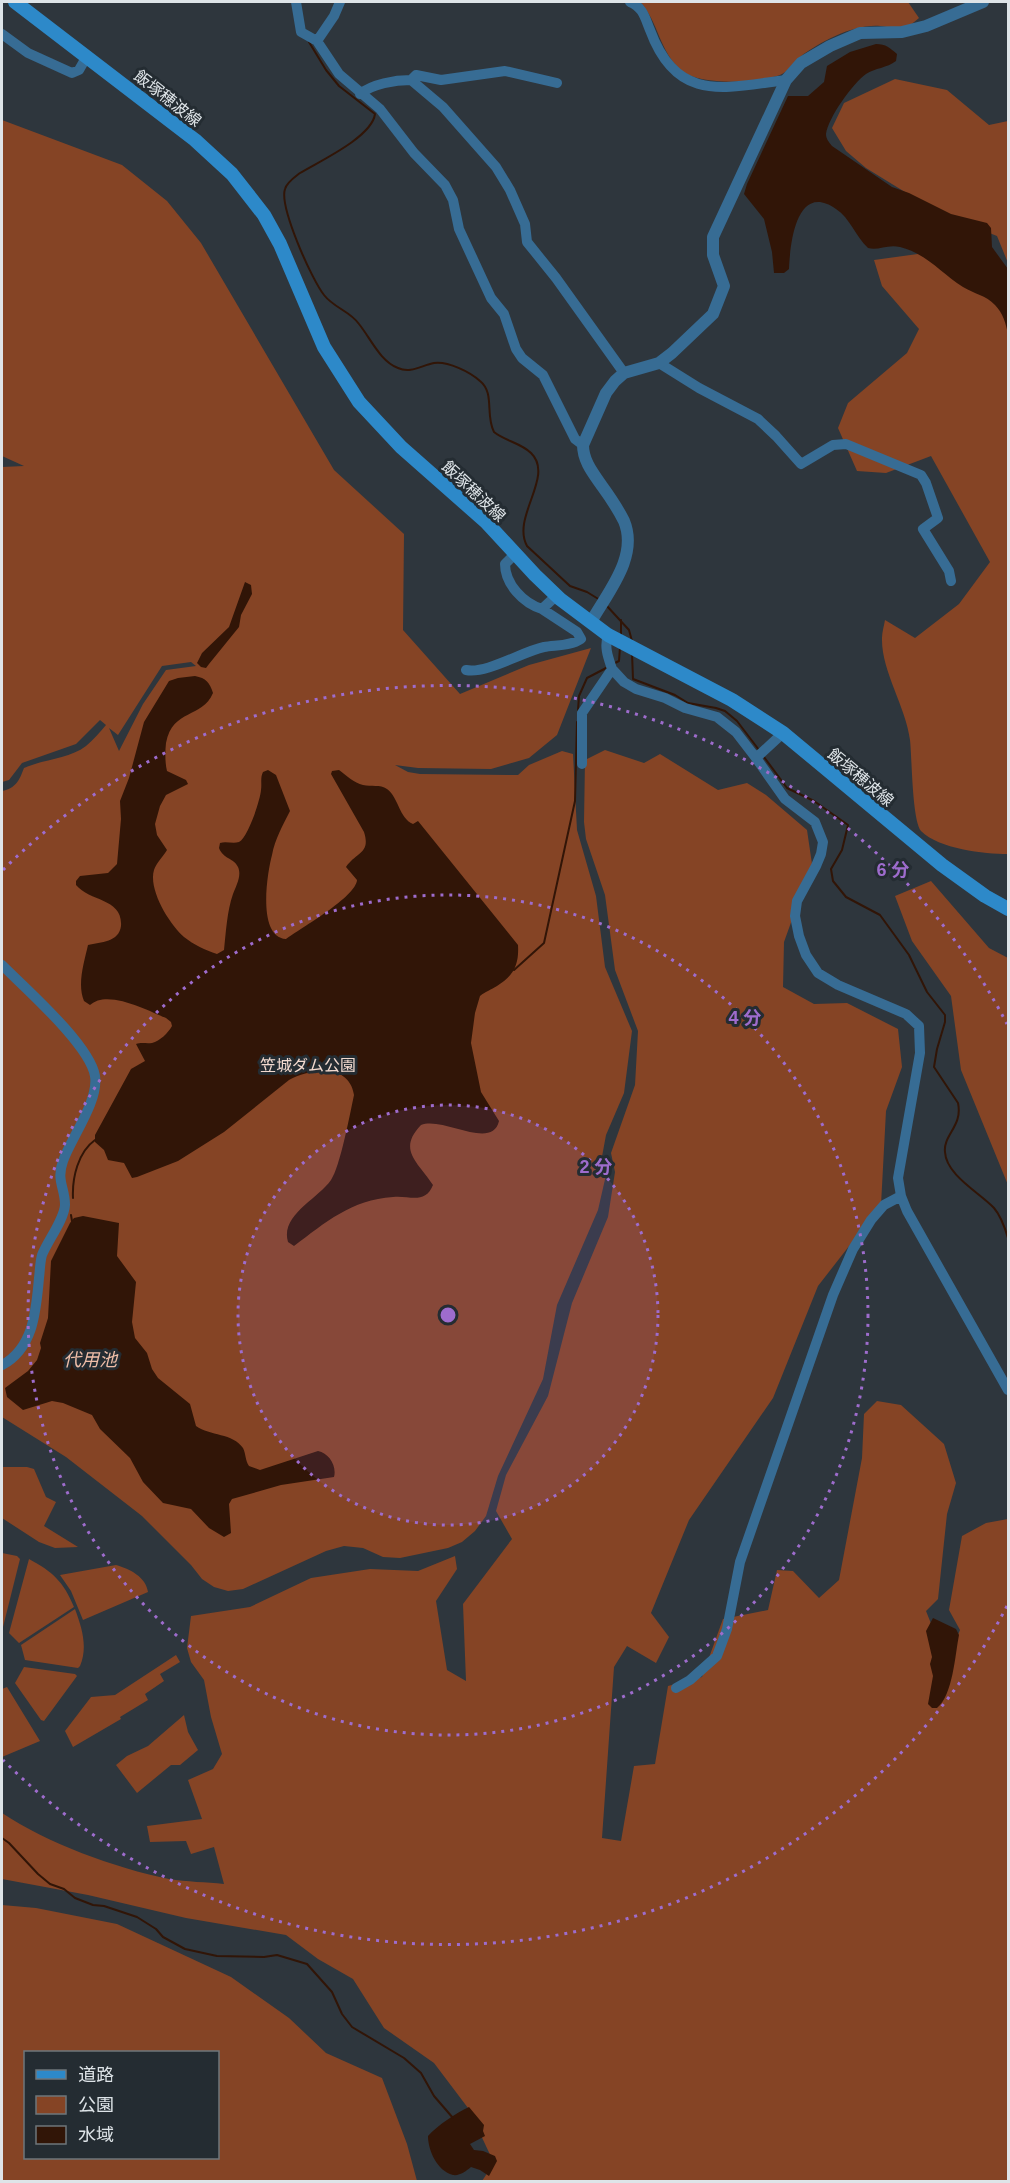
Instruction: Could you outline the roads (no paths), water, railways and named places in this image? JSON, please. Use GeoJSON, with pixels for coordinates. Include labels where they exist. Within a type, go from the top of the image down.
{"type":"FeatureCollection","features":[{"type":"Feature","properties":{"kind":"main road","name":"飯塚穂波線"},"geometry":{"type":"LineString","coordinates":[[15,2],[195,140],[232,174],[264,215],[280,244],[324,347],[359,402],[401,447],[486,522],[557,595],[608,635],[732,700],[783,732],[942,865],[985,896],[1008,909]]}},
{"type":"Feature","properties":{"kind":"street"},"geometry":{"type":"LineString","coordinates":[[296,2],[301,32],[316,40],[339,74],[380,109],[414,153],[445,185],[453,200],[459,229],[491,298],[504,314],[516,349],[522,358],[543,375],[575,439],[584,445]]}},
{"type":"Feature","properties":{"kind":"street"},"geometry":{"type":"LineString","coordinates":[[316,40],[334,16],[340,2]]}},
{"type":"Feature","properties":{"kind":"street"},"geometry":{"type":"LineString","coordinates":[[630,2],[636,4],[646,16],[650,30],[665,60],[688,81],[704,86],[726,88],[786,80]]}},
{"type":"Feature","properties":{"kind":"street"},"geometry":{"type":"LineString","coordinates":[[591,622],[624,564],[627,544],[624,523],[589,467],[583,454],[584,445],[606,393],[615,381],[624,373],[659,363],[713,314],[724,286],[713,255],[713,237],[786,80],[801,63],[830,46],[860,33],[902,32],[926,26],[983,2]]}},
{"type":"Feature","properties":{"kind":"street"},"geometry":{"type":"LineString","coordinates":[[2,34],[28,53],[72,73],[79,70],[87,56]]}},
{"type":"Feature","properties":{"kind":"street"},"geometry":{"type":"LineString","coordinates":[[360,94],[388,82],[411,80],[416,75],[441,80],[505,71],[557,83]]}},
{"type":"Feature","properties":{"kind":"street"},"geometry":{"type":"LineString","coordinates":[[411,80],[443,107],[496,168],[510,190],[525,224],[527,242],[556,278],[624,373]]}},
{"type":"Feature","properties":{"kind":"street"},"geometry":{"type":"LineString","coordinates":[[659,363],[699,388],[758,419],[801,464],[833,444],[846,444],[921,475],[927,483],[938,518],[923,529],[949,571],[951,581]]}},
{"type":"Feature","properties":{"kind":"street"},"geometry":{"type":"LineString","coordinates":[[466,670],[474,672],[543,647],[575,643],[581,639],[577,632],[542,609],[523,600],[505,570],[505,564],[515,554]]}},
{"type":"Feature","properties":{"kind":"street"},"geometry":{"type":"LineString","coordinates":[[542,609],[557,595]]}},
{"type":"Feature","properties":{"kind":"street"},"geometry":{"type":"LineString","coordinates":[[608,635],[607,653],[612,669],[624,682],[685,708],[717,717],[736,732],[785,799],[815,822],[823,842],[821,854],[796,908],[795,916],[799,936],[806,955],[818,973],[838,985],[906,1014],[919,1026],[920,1053],[898,1178],[901,1196],[1008,1390]]}},
{"type":"Feature","properties":{"kind":"street"},"geometry":{"type":"LineString","coordinates":[[582,764],[582,713],[612,669]]}},
{"type":"Feature","properties":{"kind":"street"},"geometry":{"type":"LineString","coordinates":[[756,758],[783,732]]}},
{"type":"Feature","properties":{"kind":"street"},"geometry":{"type":"LineString","coordinates":[[2,965],[82,1050],[95,1073],[96,1080],[85,1117],[64,1158],[59,1176],[65,1207],[42,1257],[33,1324],[27,1340],[17,1354],[2,1365]]}},
{"type":"Feature","properties":{"kind":"street"},"geometry":{"type":"LineString","coordinates":[[676,1688],[690,1680],[717,1656],[727,1629],[740,1562],[832,1295],[853,1249],[871,1220],[884,1205],[901,1196]]}},
{"type":"Feature","properties":{"kind":"water"},"geometry":{"type":"Polygon","coordinates":[[[876,44],[890,48],[897,54],[896,61],[866,74],[855,85],[831,119],[826,134],[827,139],[832,146],[892,187],[951,214],[987,223],[991,228],[992,247],[1008,269],[1008,334],[1000,312],[988,299],[963,287],[910,250],[895,246],[868,248],[841,213],[823,203],[812,203],[804,209],[794,232],[789,269],[784,273],[774,273],[772,252],[764,219],[744,194],[747,184],[788,96],[808,96],[824,82],[827,66],[850,52],[876,44]]]}},
{"type":"Feature","properties":{"kind":"water"},"geometry":{"type":"Polygon","coordinates":[[[245,582],[251,585],[252,594],[241,615],[239,627],[206,668],[201,667],[197,663],[202,653],[229,627],[245,582]]]}},
{"type":"Feature","properties":{"kind":"water"},"geometry":{"type":"Polygon","coordinates":[[[195,676],[207,682],[213,693],[202,707],[181,719],[170,732],[166,743],[167,771],[186,780],[188,784],[166,795],[155,824],[157,835],[167,850],[154,870],[154,887],[167,916],[184,937],[217,954],[224,950],[229,907],[239,874],[236,864],[221,852],[220,843],[239,842],[246,833],[258,802],[262,774],[268,770],[276,775],[290,811],[275,843],[268,876],[266,903],[271,928],[277,936],[286,939],[348,895],[357,880],[346,867],[364,849],[366,839],[331,774],[332,771],[339,770],[360,784],[387,789],[408,821],[413,824],[418,821],[518,945],[517,963],[512,973],[503,982],[480,996],[471,1043],[481,1092],[499,1121],[495,1129],[487,1133],[477,1133],[430,1123],[421,1125],[414,1134],[410,1149],[412,1156],[433,1185],[426,1195],[416,1198],[378,1199],[352,1207],[294,1246],[288,1242],[287,1232],[290,1224],[302,1208],[331,1180],[338,1164],[354,1095],[345,1077],[328,1071],[318,1071],[289,1080],[224,1132],[178,1161],[137,1177],[132,1178],[124,1163],[108,1160],[104,1150],[95,1142],[95,1135],[131,1069],[145,1061],[136,1044],[155,1042],[172,1026],[166,1018],[127,1002],[106,999],[90,1005],[84,1001],[81,981],[88,945],[113,938],[120,931],[121,926],[117,910],[89,895],[76,885],[76,881],[80,876],[108,873],[117,864],[121,819],[120,801],[129,778],[144,722],[169,681],[195,676]]]}},
{"type":"Feature","properties":{"kind":"water","name":"代用池"},"geometry":{"type":"Polygon","coordinates":[[[83,1216],[119,1223],[117,1256],[136,1282],[132,1322],[135,1338],[147,1353],[152,1369],[158,1378],[190,1404],[196,1426],[239,1443],[249,1466],[260,1470],[318,1451],[322,1452],[331,1461],[334,1477],[281,1485],[232,1499],[229,1504],[231,1533],[224,1537],[209,1528],[191,1509],[163,1503],[143,1482],[130,1458],[100,1429],[92,1415],[52,1401],[23,1410],[7,1397],[5,1388],[28,1371],[37,1360],[48,1318],[51,1261],[70,1223],[74,1218],[83,1216]]]}},
{"type":"Feature","properties":{"kind":"water"},"geometry":{"type":"Polygon","coordinates":[[[933,1618],[956,1629],[959,1635],[947,1694],[937,1708],[932,1708],[928,1704],[933,1676],[930,1664],[932,1657],[926,1631],[933,1618]]]}},
{"type":"Feature","properties":{"kind":"water"},"geometry":{"type":"Polygon","coordinates":[[[469,2107],[484,2125],[485,2136],[470,2144],[474,2150],[495,2156],[497,2161],[489,2176],[471,2167],[458,2175],[447,2173],[434,2159],[430,2147],[428,2136],[447,2120],[469,2107]]]}},
{"type":"Feature","properties":{"kind":"waterway"},"geometry":{"type":"LineString","coordinates":[[309,42],[339,86],[375,114],[372,123],[355,140],[300,173],[289,182],[285,189],[284,198],[287,211],[312,275],[324,295],[355,320],[381,355],[392,365],[407,370],[434,363],[446,364],[471,374],[485,386],[494,432],[527,450],[537,462],[536,485],[524,522],[527,546],[570,586],[600,600]]}},
{"type":"Feature","properties":{"kind":"waterway"},"geometry":{"type":"LineString","coordinates":[[606,605],[629,630],[632,641]]}},
{"type":"Feature","properties":{"kind":"waterway"},"geometry":{"type":"LineString","coordinates":[[621,620],[621,635]]}},
{"type":"Feature","properties":{"kind":"waterway"},"geometry":{"type":"LineString","coordinates":[[613,664],[619,661],[620,647]]}},
{"type":"Feature","properties":{"kind":"waterway"},"geometry":{"type":"LineString","coordinates":[[632,653],[633,679],[675,695],[688,703],[725,711],[737,721],[759,750]]}},
{"type":"Feature","properties":{"kind":"waterway"},"geometry":{"type":"LineString","coordinates":[[578,710],[579,696],[587,678],[608,667]]}},
{"type":"Feature","properties":{"kind":"waterway"},"geometry":{"type":"LineString","coordinates":[[514,970],[544,943],[575,801],[577,722]]}},
{"type":"Feature","properties":{"kind":"waterway"},"geometry":{"type":"LineString","coordinates":[[764,757],[787,788],[814,801],[848,825],[842,850],[831,869],[833,881],[846,897],[880,915],[909,955],[927,992],[945,1015],[934,1067],[958,1103],[959,1111],[956,1124],[945,1146],[947,1160],[957,1176],[994,1208],[1001,1218],[1008,1238]]}},
{"type":"Feature","properties":{"kind":"waterway"},"geometry":{"type":"LineString","coordinates":[[73,1198],[80,1158],[95,1140]]}},
{"type":"Feature","properties":{"kind":"waterway"},"geometry":{"type":"LineString","coordinates":[[71,1215],[72,1221]]}},
{"type":"Feature","properties":{"kind":"waterway"},"geometry":{"type":"LineString","coordinates":[[2,1838],[50,1884],[93,1905],[104,1906],[137,1917],[156,1929],[163,1937],[185,1949],[217,1956],[277,1955],[307,1964],[332,1992],[342,2014],[352,2027],[404,2058],[421,2073],[434,2096],[453,2118]]}},
{"type":"Feature","properties":{"kind":"park label","name":"笠城ダム公園"},"geometry":{"type":"Point","coordinates":[308,1065]}}]}
